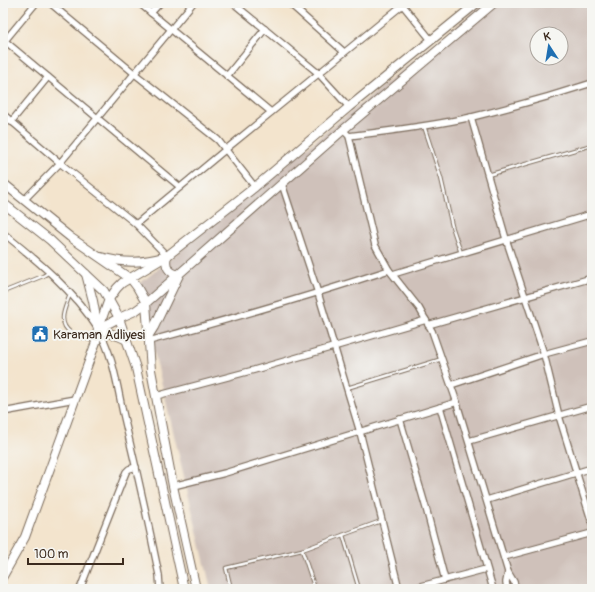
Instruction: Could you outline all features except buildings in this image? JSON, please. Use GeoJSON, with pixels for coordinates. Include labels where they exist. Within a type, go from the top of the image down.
{"type":"FeatureCollection","features":[{"type":"Feature","properties":{"kind":"main road"},"geometry":{"type":"LineString","coordinates":[[3,576],[25,537],[96,342],[98,329],[109,299],[117,288],[167,256],[255,187],[349,107],[477,3]]}},
{"type":"Feature","properties":{"kind":"main road"},"geometry":{"type":"LineString","coordinates":[[98,329],[135,311],[146,303],[343,130],[494,3]]}},
{"type":"Feature","properties":{"kind":"main road"},"geometry":{"type":"LineString","coordinates":[[3,183],[94,255],[131,279],[146,303],[151,370],[173,486],[196,589]]}},
{"type":"Feature","properties":{"kind":"main road"},"geometry":{"type":"LineString","coordinates":[[3,203],[50,240],[85,272],[104,291],[119,318],[136,368],[184,589]]}},
{"type":"Feature","properties":{"kind":"main road"},"geometry":{"type":"LineString","coordinates":[[94,255],[112,260],[130,262],[150,261],[167,256]]}},
{"type":"Feature","properties":{"kind":"main road"},"geometry":{"type":"LineString","coordinates":[[167,256],[165,262],[167,268],[173,274],[179,275]]}},
{"type":"Feature","properties":{"kind":"main road"},"geometry":{"type":"LineString","coordinates":[[85,272],[94,301],[98,329]]}},
{"type":"Feature","properties":{"kind":"main road"},"geometry":{"type":"LineString","coordinates":[[149,338],[179,275]]}},
{"type":"Feature","properties":{"kind":"main road"},"geometry":{"type":"LineString","coordinates":[[98,329],[126,340]]}},
{"type":"Feature","properties":{"kind":"street"},"geometry":{"type":"LineString","coordinates":[[36,3],[4,42],[180,187]]}},
{"type":"Feature","properties":{"kind":"street"},"geometry":{"type":"LineString","coordinates":[[50,3],[135,74],[218,140],[255,187]]}},
{"type":"Feature","properties":{"kind":"street"},"geometry":{"type":"LineString","coordinates":[[139,3],[271,112]]}},
{"type":"Feature","properties":{"kind":"street"},"geometry":{"type":"LineString","coordinates":[[151,13],[160,3]]}},
{"type":"Feature","properties":{"kind":"street"},"geometry":{"type":"LineString","coordinates":[[24,200],[60,163],[193,3]]}},
{"type":"Feature","properties":{"kind":"street"},"geometry":{"type":"LineString","coordinates":[[233,3],[318,73],[349,107]]}},
{"type":"Feature","properties":{"kind":"street"},"geometry":{"type":"LineString","coordinates":[[289,3],[344,52]]}},
{"type":"Feature","properties":{"kind":"street"},"geometry":{"type":"LineString","coordinates":[[136,224],[403,4],[431,40]]}},
{"type":"Feature","properties":{"kind":"street"},"geometry":{"type":"LineString","coordinates":[[227,76],[265,29]]}},
{"type":"Feature","properties":{"kind":"street"},"geometry":{"type":"LineString","coordinates":[[11,122],[48,77]]}},
{"type":"Feature","properties":{"kind":"street"},"geometry":{"type":"LineString","coordinates":[[349,136],[471,117],[547,98],[592,83]]}},
{"type":"Feature","properties":{"kind":"street"},"geometry":{"type":"LineString","coordinates":[[3,114],[60,163],[136,224],[167,256]]}},
{"type":"Feature","properties":{"kind":"street"},"geometry":{"type":"LineString","coordinates":[[471,117],[506,240],[544,354],[559,416],[592,523]]}},
{"type":"Feature","properties":{"kind":"street"},"geometry":{"type":"LineString","coordinates":[[343,130],[349,136],[375,245],[391,272],[419,308],[432,331],[443,359],[488,500],[508,572],[516,589]]}},
{"type":"Feature","properties":{"kind":"street"},"geometry":{"type":"LineString","coordinates":[[282,184],[318,293],[360,432],[399,589]]}},
{"type":"Feature","properties":{"kind":"street"},"geometry":{"type":"LineString","coordinates":[[149,338],[228,320],[592,214]]}},
{"type":"Feature","properties":{"kind":"street"},"geometry":{"type":"LineString","coordinates":[[3,232],[32,256],[78,301],[98,329],[108,347],[160,575],[160,589]]}},
{"type":"Feature","properties":{"kind":"street"},"geometry":{"type":"LineString","coordinates":[[156,396],[334,347],[525,298],[592,278]]}},
{"type":"Feature","properties":{"kind":"street"},"geometry":{"type":"LineString","coordinates":[[451,385],[544,354],[592,341]]}},
{"type":"Feature","properties":{"kind":"street"},"geometry":{"type":"LineString","coordinates":[[3,412],[75,399]]}},
{"type":"Feature","properties":{"kind":"street"},"geometry":{"type":"LineString","coordinates":[[173,486],[225,472],[457,402]]}},
{"type":"Feature","properties":{"kind":"street"},"geometry":{"type":"LineString","coordinates":[[469,442],[592,406]]}},
{"type":"Feature","properties":{"kind":"street"},"geometry":{"type":"LineString","coordinates":[[440,407],[493,589]]}},
{"type":"Feature","properties":{"kind":"street"},"geometry":{"type":"LineString","coordinates":[[400,419],[445,580]]}},
{"type":"Feature","properties":{"kind":"street"},"geometry":{"type":"LineString","coordinates":[[80,589],[126,472],[129,469],[136,467]]}},
{"type":"Feature","properties":{"kind":"street"},"geometry":{"type":"LineString","coordinates":[[488,500],[592,468]]}},
{"type":"Feature","properties":{"kind":"street"},"geometry":{"type":"LineString","coordinates":[[504,557],[592,533]]}},
{"type":"Feature","properties":{"kind":"street"},"geometry":{"type":"LineString","coordinates":[[410,589],[486,569]]}},
{"type":"Feature","properties":{"kind":"street"},"geometry":{"type":"LineString","coordinates":[[507,589],[506,582],[508,572]]}},
{"type":"Feature","properties":{"kind":"lane"},"geometry":{"type":"LineString","coordinates":[[424,125],[441,178],[452,226],[461,253]]}},
{"type":"Feature","properties":{"kind":"lane"},"geometry":{"type":"LineString","coordinates":[[488,175],[592,144]]}},
{"type":"Feature","properties":{"kind":"lane"},"geometry":{"type":"LineString","coordinates":[[3,292],[43,276],[49,272]]}},
{"type":"Feature","properties":{"kind":"lane"},"geometry":{"type":"LineString","coordinates":[[70,293],[63,318],[66,328],[71,334],[96,342]]}},
{"type":"Feature","properties":{"kind":"lane"},"geometry":{"type":"LineString","coordinates":[[346,388],[443,359]]}},
{"type":"Feature","properties":{"kind":"lane"},"geometry":{"type":"LineString","coordinates":[[231,589],[226,568],[302,550],[382,520]]}},
{"type":"Feature","properties":{"kind":"lane"},"geometry":{"type":"LineString","coordinates":[[343,535],[359,589]]}},
{"type":"Feature","properties":{"kind":"lane"},"geometry":{"type":"LineString","coordinates":[[302,550],[315,589]]}},
{"type":"Feature","properties":{"kind":"shaded area"},"geometry":{"type":"Polygon","coordinates":[[[484,3],[592,3],[592,589],[211,589],[138,285],[484,3]]]}},
{"type":"Feature","properties":{"kind":"place","name":"Karaman Adliyesi"},"geometry":{"type":"Point","coordinates":[40,334]}}]}
